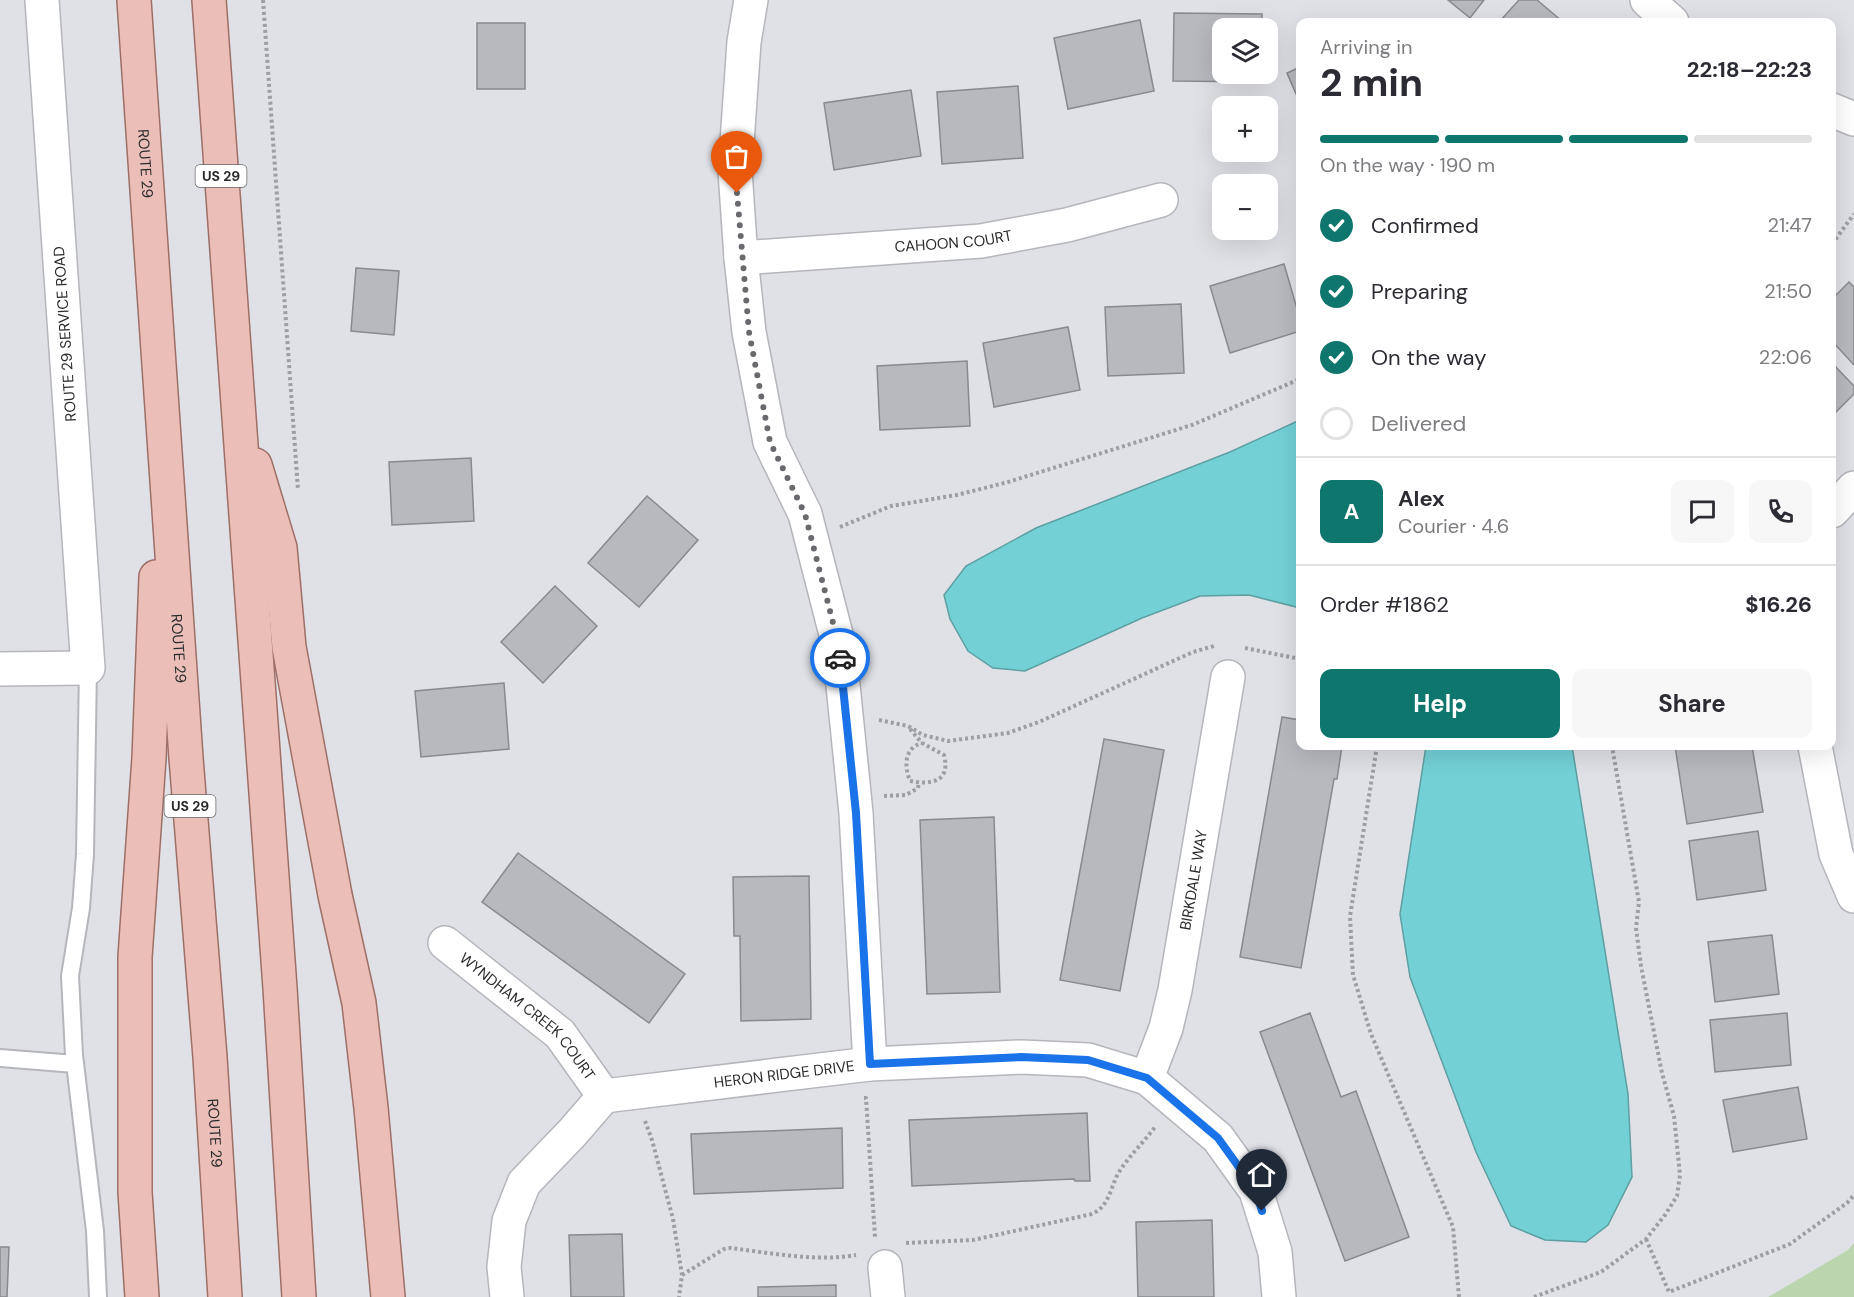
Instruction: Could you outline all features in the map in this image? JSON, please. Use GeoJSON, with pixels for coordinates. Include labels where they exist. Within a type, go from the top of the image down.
{"type":"FeatureCollection","features":[{"type":"Feature","properties":{"kind":"main road","name":"ROUTE 29"},"geometry":{"type":"LineString","coordinates":[[134,0],[186,758],[210,1057],[225,1297]]}},
{"type":"Feature","properties":{"kind":"main road","name":"US 29"},"geometry":{"type":"LineString","coordinates":[[209,0],[280,988],[299,1297]]}},
{"type":"Feature","properties":{"kind":"main road"},"geometry":{"type":"LineString","coordinates":[[142,1297],[135,1192],[135,957],[149,758],[162,395]]}},
{"type":"Feature","properties":{"kind":"main road"},"geometry":{"type":"LineString","coordinates":[[237,408],[280,548],[289,647],[334,895],[359,1004],[380,1197],[388,1297]]}},
{"type":"Feature","properties":{"kind":"street","name":"ROUTE 29 SERVICE ROAD"},"geometry":{"type":"LineString","coordinates":[[42,0],[88,668]]}},
{"type":"Feature","properties":{"kind":"street"},"geometry":{"type":"LineString","coordinates":[[751,0],[744,42],[735,171],[749,332],[770,442],[805,514],[839,646],[856,813],[870,1064]]}},
{"type":"Feature","properties":{"kind":"street"},"geometry":{"type":"LineString","coordinates":[[1647,0],[1667,18]]}},
{"type":"Feature","properties":{"kind":"street"},"geometry":{"type":"LineString","coordinates":[[1836,112],[1854,119]]}},
{"type":"Feature","properties":{"kind":"street","name":"CAHOON COURT"},"geometry":{"type":"LineString","coordinates":[[741,258],[981,241],[1067,225],[1161,200]]}},
{"type":"Feature","properties":{"kind":"street"},"geometry":{"type":"LineString","coordinates":[[1836,507],[1854,488]]}},
{"type":"Feature","properties":{"kind":"street","name":"BIRKDALE WAY"},"geometry":{"type":"LineString","coordinates":[[1147,1078],[1166,1028],[1178,979],[1225,662]]}},
{"type":"Feature","properties":{"kind":"street"},"geometry":{"type":"LineString","coordinates":[[0,669],[88,668]]}},
{"type":"Feature","properties":{"kind":"street"},"geometry":{"type":"LineString","coordinates":[[1816,750],[1836,854],[1854,896]]}},
{"type":"Feature","properties":{"kind":"street","name":"WYNDHAM CREEK COURT"},"geometry":{"type":"LineString","coordinates":[[445,943],[560,1034],[613,1095]]}},
{"type":"Feature","properties":{"kind":"street","name":"HERON RIDGE DRIVE"},"geometry":{"type":"LineString","coordinates":[[613,1095],[870,1064],[1021,1057],[1088,1060],[1147,1078],[1218,1138],[1256,1191],[1275,1252],[1279,1297]]}},
{"type":"Feature","properties":{"kind":"street"},"geometry":{"type":"LineString","coordinates":[[507,1297],[504,1267],[509,1221],[524,1183],[573,1132],[613,1095]]}},
{"type":"Feature","properties":{"kind":"lane"},"geometry":{"type":"LineString","coordinates":[[88,668],[85,854],[81,908],[70,976],[75,1064],[95,1231],[98,1297]]}},
{"type":"Feature","properties":{"kind":"lane"},"geometry":{"type":"LineString","coordinates":[[0,1058],[75,1064]]}},
{"type":"Feature","properties":{"kind":"path"},"geometry":{"type":"LineString","coordinates":[[263,0],[298,496]]}},
{"type":"Feature","properties":{"kind":"path"},"geometry":{"type":"LineString","coordinates":[[1836,239],[1854,214]]}},
{"type":"Feature","properties":{"kind":"path"},"geometry":{"type":"LineString","coordinates":[[831,531],[891,506],[957,495],[1008,482],[1192,425],[1296,381]]}},
{"type":"Feature","properties":{"kind":"path"},"geometry":{"type":"LineString","coordinates":[[879,720],[908,726],[923,735],[948,741],[1008,733],[1039,722],[1193,652],[1215,646],[1225,662]]}},
{"type":"Feature","properties":{"kind":"path"},"geometry":{"type":"LineString","coordinates":[[1242,648],[1296,658]]}},
{"type":"Feature","properties":{"kind":"path"},"geometry":{"type":"LineString","coordinates":[[908,726],[922,743],[945,755],[944,772],[939,779],[931,783],[910,781],[906,771],[906,759],[911,749],[922,743]]}},
{"type":"Feature","properties":{"kind":"path"},"geometry":{"type":"LineString","coordinates":[[1376,750],[1350,916],[1353,975],[1371,1034],[1453,1227],[1459,1297]]}},
{"type":"Feature","properties":{"kind":"path"},"geometry":{"type":"LineString","coordinates":[[1534,1297],[1601,1272],[1646,1239],[1677,1196],[1680,1175],[1674,1116],[1662,1073],[1641,966],[1636,928],[1639,902],[1613,750]]}},
{"type":"Feature","properties":{"kind":"path"},"geometry":{"type":"LineString","coordinates":[[883,796],[906,795],[918,788],[919,782]]}},
{"type":"Feature","properties":{"kind":"path"},"geometry":{"type":"LineString","coordinates":[[613,1095],[644,1118],[652,1140],[673,1219],[682,1275],[679,1297]]}},
{"type":"Feature","properties":{"kind":"path"},"geometry":{"type":"LineString","coordinates":[[856,1098],[866,1098],[881,1261]]}},
{"type":"Feature","properties":{"kind":"path"},"geometry":{"type":"LineString","coordinates":[[682,1275],[724,1249],[730,1248],[881,1261],[1092,1214],[1101,1210],[1107,1202],[1120,1171],[1177,1103]]}},
{"type":"Feature","properties":{"kind":"path"},"geometry":{"type":"LineString","coordinates":[[1646,1239],[1669,1292],[1790,1244],[1854,1196]]}},
{"type":"Feature","properties":{"kind":"green space"},"geometry":{"type":"Polygon","coordinates":[[[1854,1243],[1854,1297],[1768,1297],[1848,1250],[1854,1243]]]}},
{"type":"Feature","properties":{"kind":"water"},"geometry":{"type":"Polygon","coordinates":[[[1296,422],[1296,607],[1249,595],[1200,596],[1142,618],[1025,671],[993,668],[968,651],[950,619],[944,595],[966,566],[1036,528],[1230,452],[1296,422]]]}},
{"type":"Feature","properties":{"kind":"water"},"geometry":{"type":"Polygon","coordinates":[[[1425,750],[1573,750],[1628,1094],[1632,1177],[1608,1225],[1586,1242],[1545,1240],[1511,1226],[1476,1152],[1410,977],[1400,914],[1425,750]]]}},
{"type":"Feature","properties":{"kind":"building"},"geometry":{"type":"Polygon","coordinates":[[[1448,0],[1484,0],[1470,18],[1448,0]]]}},
{"type":"Feature","properties":{"kind":"building"},"geometry":{"type":"Polygon","coordinates":[[[1519,0],[1537,0],[1558,18],[1503,18],[1519,0]]]}},
{"type":"Feature","properties":{"kind":"building"},"geometry":{"type":"Polygon","coordinates":[[[1174,13],[1262,14],[1262,18],[1212,18],[1212,81],[1173,81],[1174,13]]]}},
{"type":"Feature","properties":{"kind":"building"},"geometry":{"type":"Polygon","coordinates":[[[1140,20],[1154,91],[1068,109],[1054,38],[1140,20]]]}},
{"type":"Feature","properties":{"kind":"building"},"geometry":{"type":"Polygon","coordinates":[[[477,23],[525,23],[525,89],[477,89],[477,23]]]}},
{"type":"Feature","properties":{"kind":"building"},"geometry":{"type":"Polygon","coordinates":[[[1296,69],[1296,94],[1287,73],[1296,69]]]}},
{"type":"Feature","properties":{"kind":"building"},"geometry":{"type":"Polygon","coordinates":[[[1018,86],[1023,158],[942,164],[937,92],[1018,86]]]}},
{"type":"Feature","properties":{"kind":"building"},"geometry":{"type":"Polygon","coordinates":[[[911,90],[921,156],[834,170],[824,103],[911,90]]]}},
{"type":"Feature","properties":{"kind":"building"},"geometry":{"type":"Polygon","coordinates":[[[1284,264],[1296,305],[1296,332],[1230,353],[1210,286],[1284,264]]]}},
{"type":"Feature","properties":{"kind":"building"},"geometry":{"type":"Polygon","coordinates":[[[356,268],[399,271],[394,335],[351,331],[356,268]]]}},
{"type":"Feature","properties":{"kind":"building"},"geometry":{"type":"Polygon","coordinates":[[[1849,282],[1854,287],[1854,365],[1836,345],[1836,295],[1849,282]]]}},
{"type":"Feature","properties":{"kind":"building"},"geometry":{"type":"Polygon","coordinates":[[[1181,304],[1184,373],[1108,376],[1105,307],[1181,304]]]}},
{"type":"Feature","properties":{"kind":"building"},"geometry":{"type":"Polygon","coordinates":[[[1068,327],[1080,390],[994,407],[983,343],[1068,327]]]}},
{"type":"Feature","properties":{"kind":"building"},"geometry":{"type":"Polygon","coordinates":[[[967,361],[970,426],[880,430],[877,366],[967,361]]]}},
{"type":"Feature","properties":{"kind":"building"},"geometry":{"type":"Polygon","coordinates":[[[1836,367],[1854,386],[1854,394],[1836,412],[1836,367]]]}},
{"type":"Feature","properties":{"kind":"building"},"geometry":{"type":"Polygon","coordinates":[[[471,458],[474,521],[392,525],[389,462],[471,458]]]}},
{"type":"Feature","properties":{"kind":"building"},"geometry":{"type":"Polygon","coordinates":[[[647,496],[698,540],[639,607],[588,563],[647,496]]]}},
{"type":"Feature","properties":{"kind":"building"},"geometry":{"type":"Polygon","coordinates":[[[555,586],[597,626],[543,683],[501,642],[555,586]]]}},
{"type":"Feature","properties":{"kind":"building"},"geometry":{"type":"Polygon","coordinates":[[[504,683],[509,749],[421,757],[415,691],[504,683]]]}},
{"type":"Feature","properties":{"kind":"building"},"geometry":{"type":"Polygon","coordinates":[[[1282,717],[1296,719],[1296,750],[1341,750],[1337,779],[1334,779],[1301,968],[1240,957],[1282,717]]]}},
{"type":"Feature","properties":{"kind":"building"},"geometry":{"type":"Polygon","coordinates":[[[1104,739],[1164,750],[1120,991],[1060,980],[1104,739]]]}},
{"type":"Feature","properties":{"kind":"building"},"geometry":{"type":"Polygon","coordinates":[[[1676,750],[1753,750],[1763,812],[1687,824],[1676,750]]]}},
{"type":"Feature","properties":{"kind":"building"},"geometry":{"type":"Polygon","coordinates":[[[994,817],[1000,992],[927,994],[920,820],[994,817]]]}},
{"type":"Feature","properties":{"kind":"building"},"geometry":{"type":"Polygon","coordinates":[[[1758,831],[1766,890],[1697,900],[1689,841],[1758,831]]]}},
{"type":"Feature","properties":{"kind":"building"},"geometry":{"type":"Polygon","coordinates":[[[518,853],[685,974],[649,1023],[482,902],[518,853]]]}},
{"type":"Feature","properties":{"kind":"building"},"geometry":{"type":"Polygon","coordinates":[[[809,876],[811,1019],[741,1021],[740,936],[734,936],[733,877],[809,876]]]}},
{"type":"Feature","properties":{"kind":"building"},"geometry":{"type":"Polygon","coordinates":[[[1772,935],[1779,994],[1715,1002],[1708,942],[1772,935]]]}},
{"type":"Feature","properties":{"kind":"building"},"geometry":{"type":"Polygon","coordinates":[[[1310,1013],[1341,1097],[1356,1091],[1409,1237],[1345,1261],[1260,1032],[1310,1013]]]}},
{"type":"Feature","properties":{"kind":"building"},"geometry":{"type":"Polygon","coordinates":[[[1787,1013],[1791,1065],[1715,1072],[1710,1020],[1787,1013]]]}},
{"type":"Feature","properties":{"kind":"building"},"geometry":{"type":"Polygon","coordinates":[[[1798,1087],[1807,1139],[1733,1152],[1723,1100],[1798,1087]]]}},
{"type":"Feature","properties":{"kind":"building"},"geometry":{"type":"Polygon","coordinates":[[[1087,1113],[1090,1181],[1075,1181],[1074,1179],[912,1186],[909,1120],[1087,1113]]]}},
{"type":"Feature","properties":{"kind":"building"},"geometry":{"type":"Polygon","coordinates":[[[842,1128],[843,1188],[694,1194],[691,1134],[842,1128]]]}},
{"type":"Feature","properties":{"kind":"building"},"geometry":{"type":"Polygon","coordinates":[[[1212,1220],[1214,1297],[1138,1297],[1136,1222],[1212,1220]]]}},
{"type":"Feature","properties":{"kind":"building"},"geometry":{"type":"Polygon","coordinates":[[[622,1234],[624,1297],[571,1297],[569,1235],[622,1234]]]}},
{"type":"Feature","properties":{"kind":"building"},"geometry":{"type":"Polygon","coordinates":[[[0,1247],[9,1247],[7,1297],[0,1297],[0,1247]]]}},
{"type":"Feature","properties":{"kind":"building"},"geometry":{"type":"Polygon","coordinates":[[[836,1285],[836,1297],[758,1297],[758,1287],[836,1285]]]}},
{"type":"Feature","properties":{"kind":"way so far"},"geometry":{"type":"LineString","coordinates":[[737,193],[749,332],[770,442],[805,514],[839,646],[840,658]]}},
{"type":"Feature","properties":{"kind":"route"},"geometry":{"type":"LineString","coordinates":[[840,658],[856,813],[870,1064],[1021,1057],[1088,1060],[1147,1078],[1218,1138],[1256,1191],[1262,1211]]}}]}
